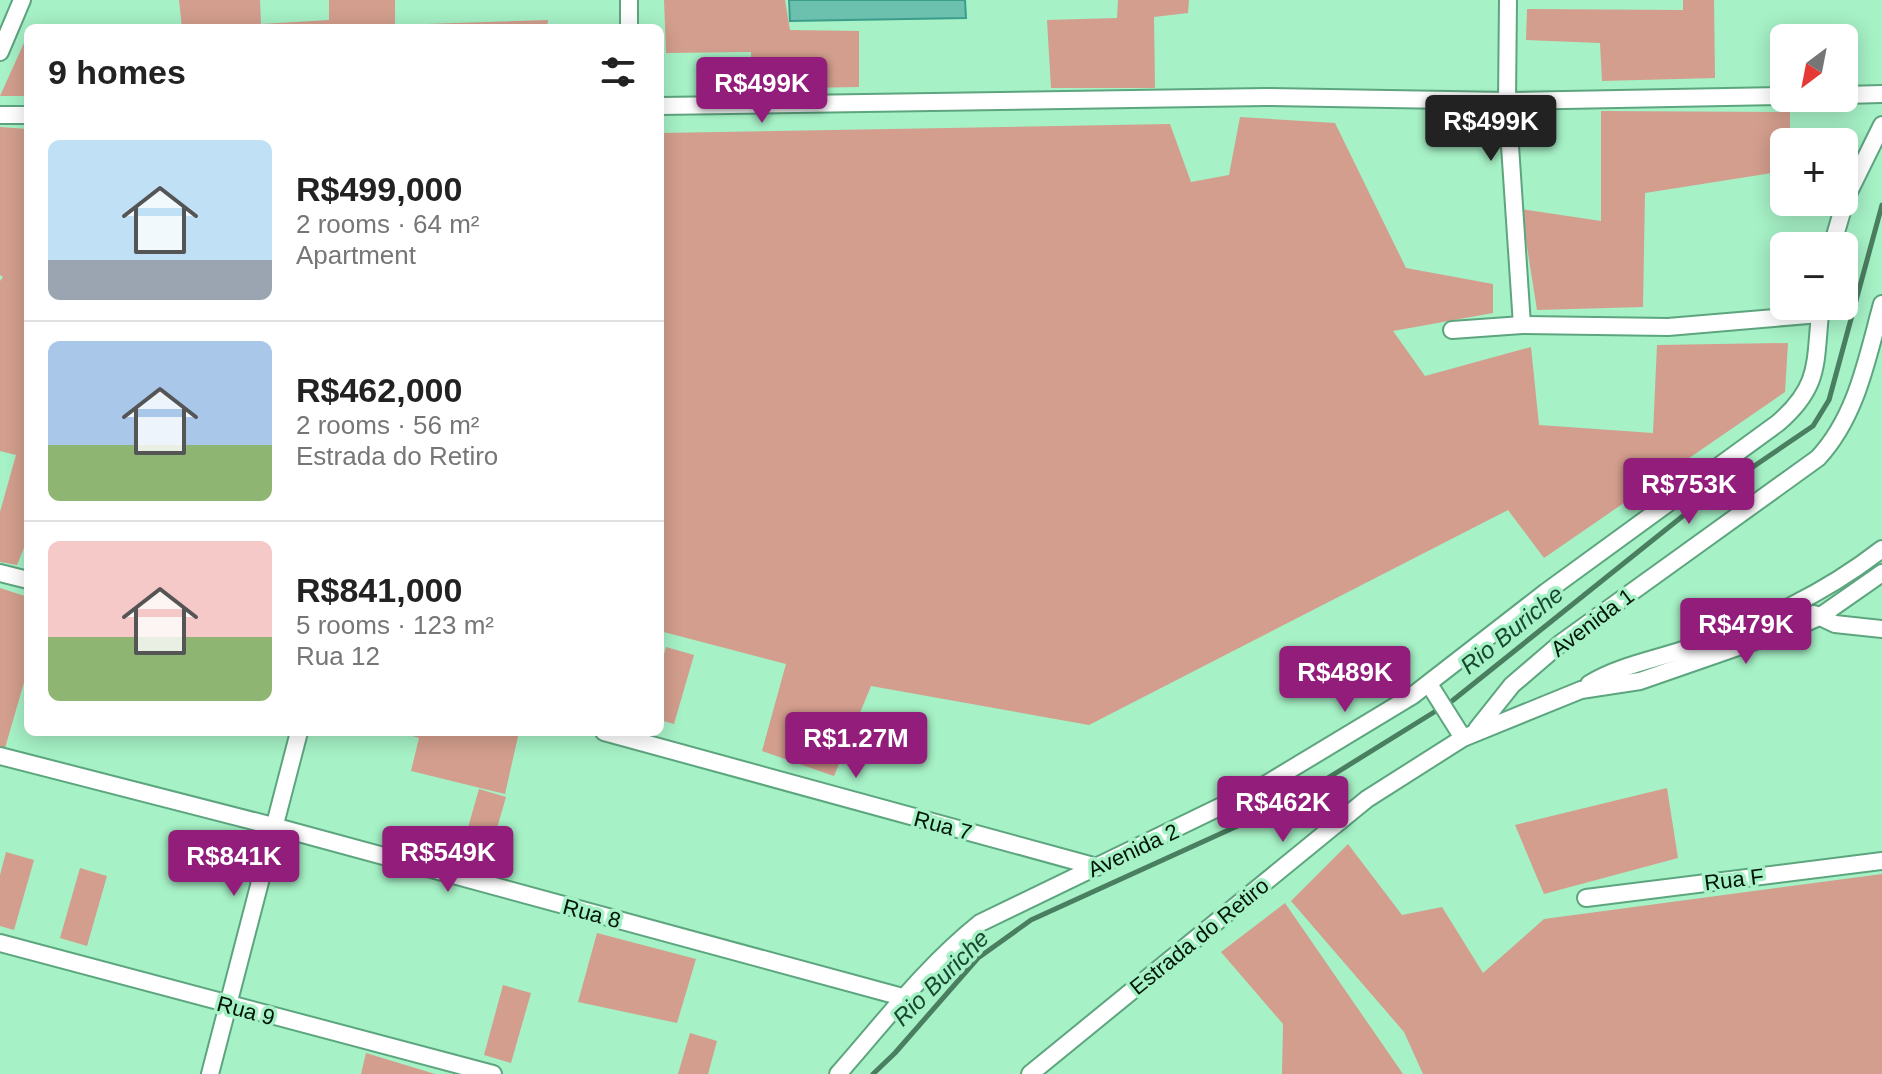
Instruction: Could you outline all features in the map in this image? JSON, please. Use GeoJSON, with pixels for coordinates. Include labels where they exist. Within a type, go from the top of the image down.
{"type":"FeatureCollection","features":[{"type":"Feature","properties":{"kind":"street"},"geometry":{"type":"LineString","coordinates":[[0,52],[22,0]]}},
{"type":"Feature","properties":{"kind":"street"},"geometry":{"type":"LineString","coordinates":[[629,0],[629,24]]}},
{"type":"Feature","properties":{"kind":"street"},"geometry":{"type":"LineString","coordinates":[[1508,0],[1507,101],[1522,325]]}},
{"type":"Feature","properties":{"kind":"street"},"geometry":{"type":"LineString","coordinates":[[1858,95],[1882,94]]}},
{"type":"Feature","properties":{"kind":"street"},"geometry":{"type":"LineString","coordinates":[[664,106],[1266,97],[1507,101],[1770,96]]}},
{"type":"Feature","properties":{"kind":"street"},"geometry":{"type":"LineString","coordinates":[[0,115],[24,115]]}},
{"type":"Feature","properties":{"kind":"street"},"geometry":{"type":"LineString","coordinates":[[1836,232],[1846,198],[1882,125]]}},
{"type":"Feature","properties":{"kind":"street","name":"Avenida 1"},"geometry":{"type":"LineString","coordinates":[[1470,734],[1512,685],[1561,643],[1827,449],[1849,413],[1882,304]]}},
{"type":"Feature","properties":{"kind":"street"},"geometry":{"type":"LineString","coordinates":[[1452,330],[1522,325],[1668,327],[1770,316]]}},
{"type":"Feature","properties":{"kind":"street","name":"Avenida 2"},"geometry":{"type":"LineString","coordinates":[[838,1074],[952,946],[980,923],[1263,786],[1434,690],[1546,592],[1797,407],[1813,375],[1819,320]]}},
{"type":"Feature","properties":{"kind":"street","name":"Estrada do Retiro"},"geometry":{"type":"LineString","coordinates":[[1030,1074],[1367,799],[1470,734],[1581,690],[1612,673],[1690,648],[1798,605],[1858,568],[1882,549]]}},
{"type":"Feature","properties":{"kind":"street"},"geometry":{"type":"LineString","coordinates":[[0,573],[24,577]]}},
{"type":"Feature","properties":{"kind":"street","name":"Estrada do Retiro"},"geometry":{"type":"LineString","coordinates":[[1581,690],[1640,681],[1819,617],[1882,573]]}},
{"type":"Feature","properties":{"kind":"street"},"geometry":{"type":"LineString","coordinates":[[1798,605],[1835,624],[1882,629]]}},
{"type":"Feature","properties":{"kind":"street"},"geometry":{"type":"LineString","coordinates":[[1434,690],[1450,716],[1470,734]]}},
{"type":"Feature","properties":{"kind":"street"},"geometry":{"type":"LineString","coordinates":[[210,1074],[298,736]]}},
{"type":"Feature","properties":{"kind":"street","name":"Rua 7"},"geometry":{"type":"LineString","coordinates":[[619,736],[1097,867]]}},
{"type":"Feature","properties":{"kind":"street","name":"Rua 8"},"geometry":{"type":"LineString","coordinates":[[0,756],[273,826],[906,998]]}},
{"type":"Feature","properties":{"kind":"street","name":"Rua F"},"geometry":{"type":"LineString","coordinates":[[1586,898],[1882,861]]}},
{"type":"Feature","properties":{"kind":"street","name":"Rua 9"},"geometry":{"type":"LineString","coordinates":[[0,943],[493,1074]]}},
{"type":"Feature","properties":{"kind":"shaded area"},"geometry":{"type":"Polygon","coordinates":[[[179,0],[260,0],[261,24],[182,24],[179,0]]]}},
{"type":"Feature","properties":{"kind":"shaded area"},"geometry":{"type":"Polygon","coordinates":[[[329,0],[395,0],[395,24],[261,24],[329,20],[329,0]]]}},
{"type":"Feature","properties":{"kind":"shaded area"},"geometry":{"type":"Polygon","coordinates":[[[664,0],[785,0],[790,30],[859,31],[859,87],[752,89],[751,52],[666,53],[664,0]]]}},
{"type":"Feature","properties":{"kind":"shaded area"},"geometry":{"type":"Polygon","coordinates":[[[1118,0],[1189,0],[1188,13],[1154,17],[1155,88],[1051,88],[1047,20],[1117,18],[1118,0]]]}},
{"type":"Feature","properties":{"kind":"shaded area"},"geometry":{"type":"Polygon","coordinates":[[[1683,0],[1714,0],[1715,78],[1602,81],[1600,43],[1526,40],[1527,9],[1683,10],[1683,0]]]}},
{"type":"Feature","properties":{"kind":"shaded area"},"geometry":{"type":"Polygon","coordinates":[[[548,20],[548,24],[426,24],[548,20]]]}},
{"type":"Feature","properties":{"kind":"shaded area"},"geometry":{"type":"Polygon","coordinates":[[[24,43],[24,96],[0,96],[24,43]]]}},
{"type":"Feature","properties":{"kind":"shaded area"},"geometry":{"type":"Polygon","coordinates":[[[1601,111],[1790,112],[1790,128],[1770,128],[1770,173],[1645,193],[1643,307],[1537,310],[1521,209],[1601,221],[1601,111]]]}},
{"type":"Feature","properties":{"kind":"shaded area"},"geometry":{"type":"Polygon","coordinates":[[[1240,117],[1335,123],[1406,268],[1493,284],[1493,313],[1393,331],[1425,376],[1531,347],[1539,425],[1653,433],[1657,345],[1788,343],[1785,392],[1544,558],[1508,510],[1089,725],[871,686],[834,776],[762,751],[786,664],[664,632],[664,133],[1170,124],[1191,182],[1229,175],[1240,117]]]}},
{"type":"Feature","properties":{"kind":"shaded area"},"geometry":{"type":"Polygon","coordinates":[[[0,127],[24,129],[24,548],[17,565],[0,562],[0,512],[16,455],[0,451],[0,281],[3,277],[0,275],[0,127]]]}},
{"type":"Feature","properties":{"kind":"shaded area"},"geometry":{"type":"Polygon","coordinates":[[[0,588],[24,596],[24,682],[5,748],[0,746],[0,588]]]}},
{"type":"Feature","properties":{"kind":"shaded area"},"geometry":{"type":"Polygon","coordinates":[[[666,647],[694,655],[674,724],[664,721],[666,647]]]}},
{"type":"Feature","properties":{"kind":"shaded area"},"geometry":{"type":"Polygon","coordinates":[[[412,736],[518,736],[505,794],[411,771],[419,738],[412,736]]]}},
{"type":"Feature","properties":{"kind":"shaded area"},"geometry":{"type":"Polygon","coordinates":[[[1667,788],[1678,858],[1544,894],[1515,825],[1667,788]]]}},
{"type":"Feature","properties":{"kind":"shaded area"},"geometry":{"type":"Polygon","coordinates":[[[479,789],[506,797],[486,866],[459,859],[479,789]]]}},
{"type":"Feature","properties":{"kind":"shaded area"},"geometry":{"type":"Polygon","coordinates":[[[1348,844],[1402,915],[1442,907],[1483,973],[1544,919],[1882,874],[1882,1074],[1423,1074],[1404,1032],[1291,901],[1348,844]]]}},
{"type":"Feature","properties":{"kind":"shaded area"},"geometry":{"type":"Polygon","coordinates":[[[6,852],[34,860],[14,930],[0,926],[0,875],[6,852]]]}},
{"type":"Feature","properties":{"kind":"shaded area"},"geometry":{"type":"Polygon","coordinates":[[[80,868],[107,876],[87,946],[60,938],[80,868]]]}},
{"type":"Feature","properties":{"kind":"shaded area"},"geometry":{"type":"Polygon","coordinates":[[[1285,903],[1403,1074],[1282,1074],[1283,1024],[1221,952],[1285,903]]]}},
{"type":"Feature","properties":{"kind":"shaded area"},"geometry":{"type":"Polygon","coordinates":[[[597,933],[696,959],[677,1023],[578,1002],[597,933]]]}},
{"type":"Feature","properties":{"kind":"shaded area"},"geometry":{"type":"Polygon","coordinates":[[[503,985],[531,993],[511,1063],[484,1055],[503,985]]]}},
{"type":"Feature","properties":{"kind":"shaded area"},"geometry":{"type":"Polygon","coordinates":[[[690,1033],[717,1041],[708,1074],[678,1074],[690,1033]]]}},
{"type":"Feature","properties":{"kind":"shaded area"},"geometry":{"type":"Polygon","coordinates":[[[366,1053],[435,1074],[361,1074],[366,1053]]]}},
{"type":"Feature","properties":{"kind":"building"},"geometry":{"type":"Polygon","coordinates":[[[789,0],[965,0],[966,18],[790,21],[789,0]]]}},
{"type":"Feature","properties":{"kind":"waterway","name":"Rio Buriche"},"geometry":{"type":"LineString","coordinates":[[873,1074],[978,958],[1031,920],[1286,804],[1452,701],[1694,507],[1813,426],[1829,400],[1882,205]]}}]}
